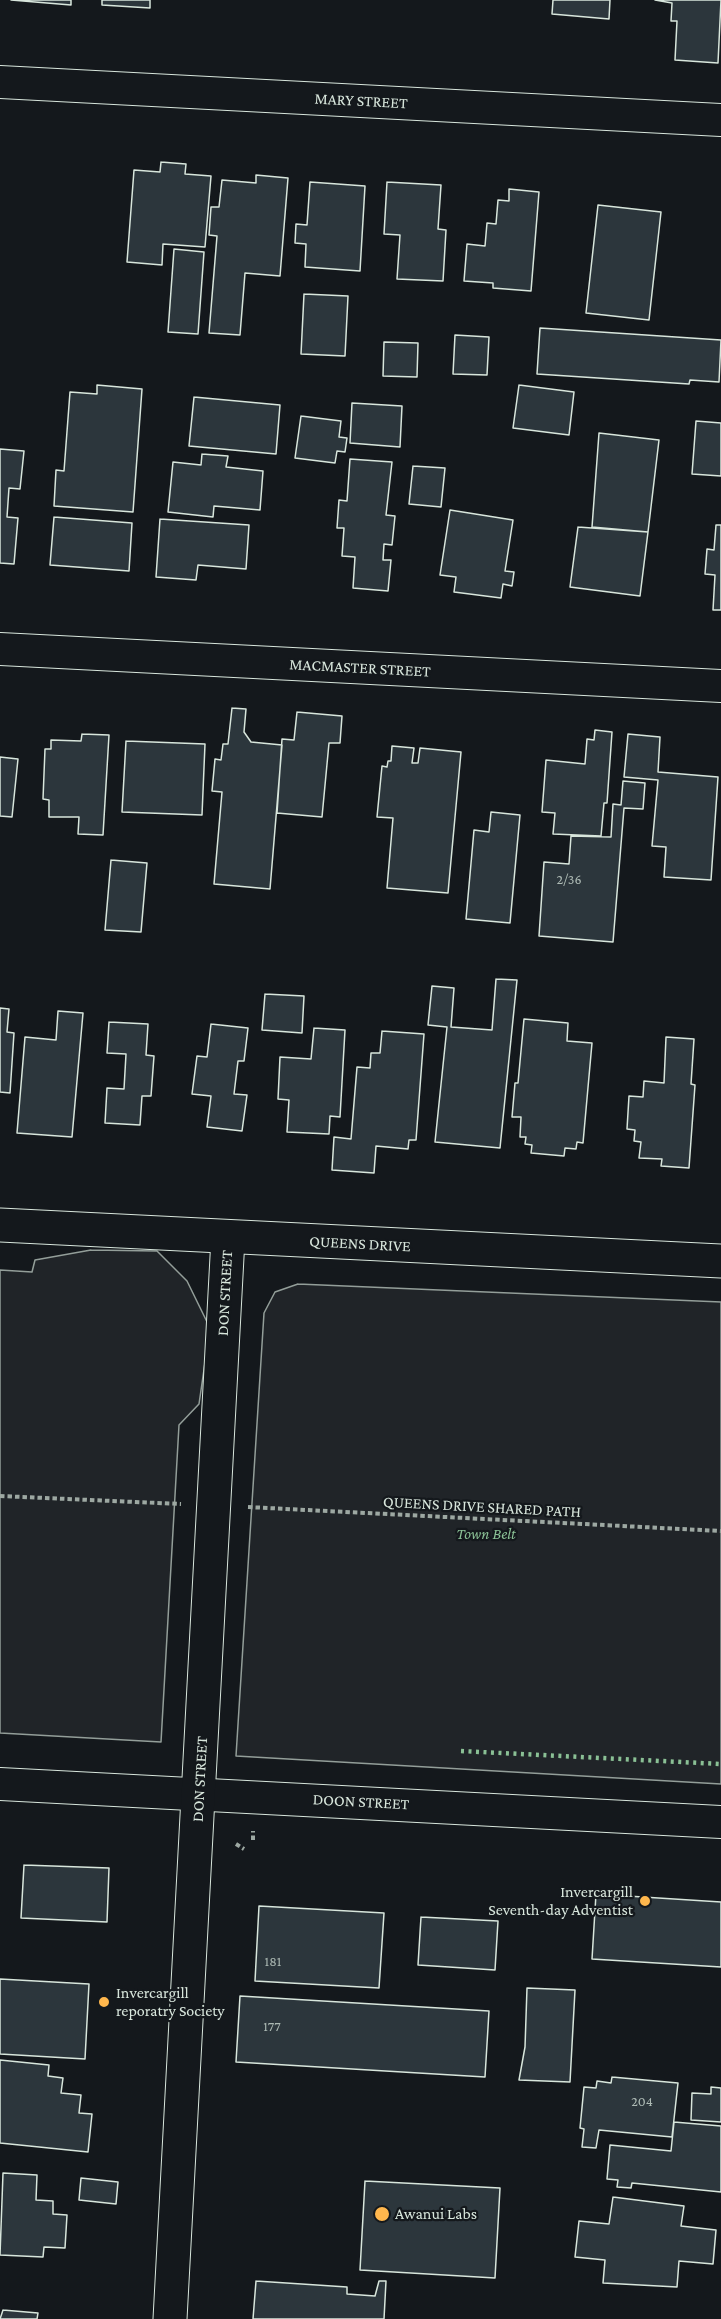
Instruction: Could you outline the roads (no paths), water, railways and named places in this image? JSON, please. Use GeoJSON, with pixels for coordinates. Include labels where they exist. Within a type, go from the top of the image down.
{"type":"FeatureCollection","features":[{"type":"Feature","properties":{"kind":"street","name":"MARY STREET"},"geometry":{"type":"LineString","coordinates":[[0,82],[721,120]]}},
{"type":"Feature","properties":{"kind":"street","name":"MACMASTER STREET"},"geometry":{"type":"LineString","coordinates":[[0,649],[721,686]]}},
{"type":"Feature","properties":{"kind":"street","name":"QUEENS DRIVE"},"geometry":{"type":"LineString","coordinates":[[0,1225],[721,1261]]}},
{"type":"Feature","properties":{"kind":"street","name":"DON STREET"},"geometry":{"type":"LineString","coordinates":[[170,2319],[228,1238]]}},
{"type":"Feature","properties":{"kind":"street","name":"DOON STREET"},"geometry":{"type":"LineString","coordinates":[[0,1785],[721,1822]]}},
{"type":"Feature","properties":{"kind":"place","name":"Invercargill Seventh-day Adventist"},"geometry":{"type":"Point","coordinates":[645,1901]}},
{"type":"Feature","properties":{"kind":"place","name":"Invercargill reporatry Society"},"geometry":{"type":"Point","coordinates":[104,2002]}},
{"type":"Feature","properties":{"kind":"place","name":"Awanui Labs"},"geometry":{"type":"Point","coordinates":[382,2214]}},
{"type":"Feature","properties":{"kind":"park label","name":"Town Belt"},"geometry":{"type":"Point","coordinates":[486,1534]}}]}
